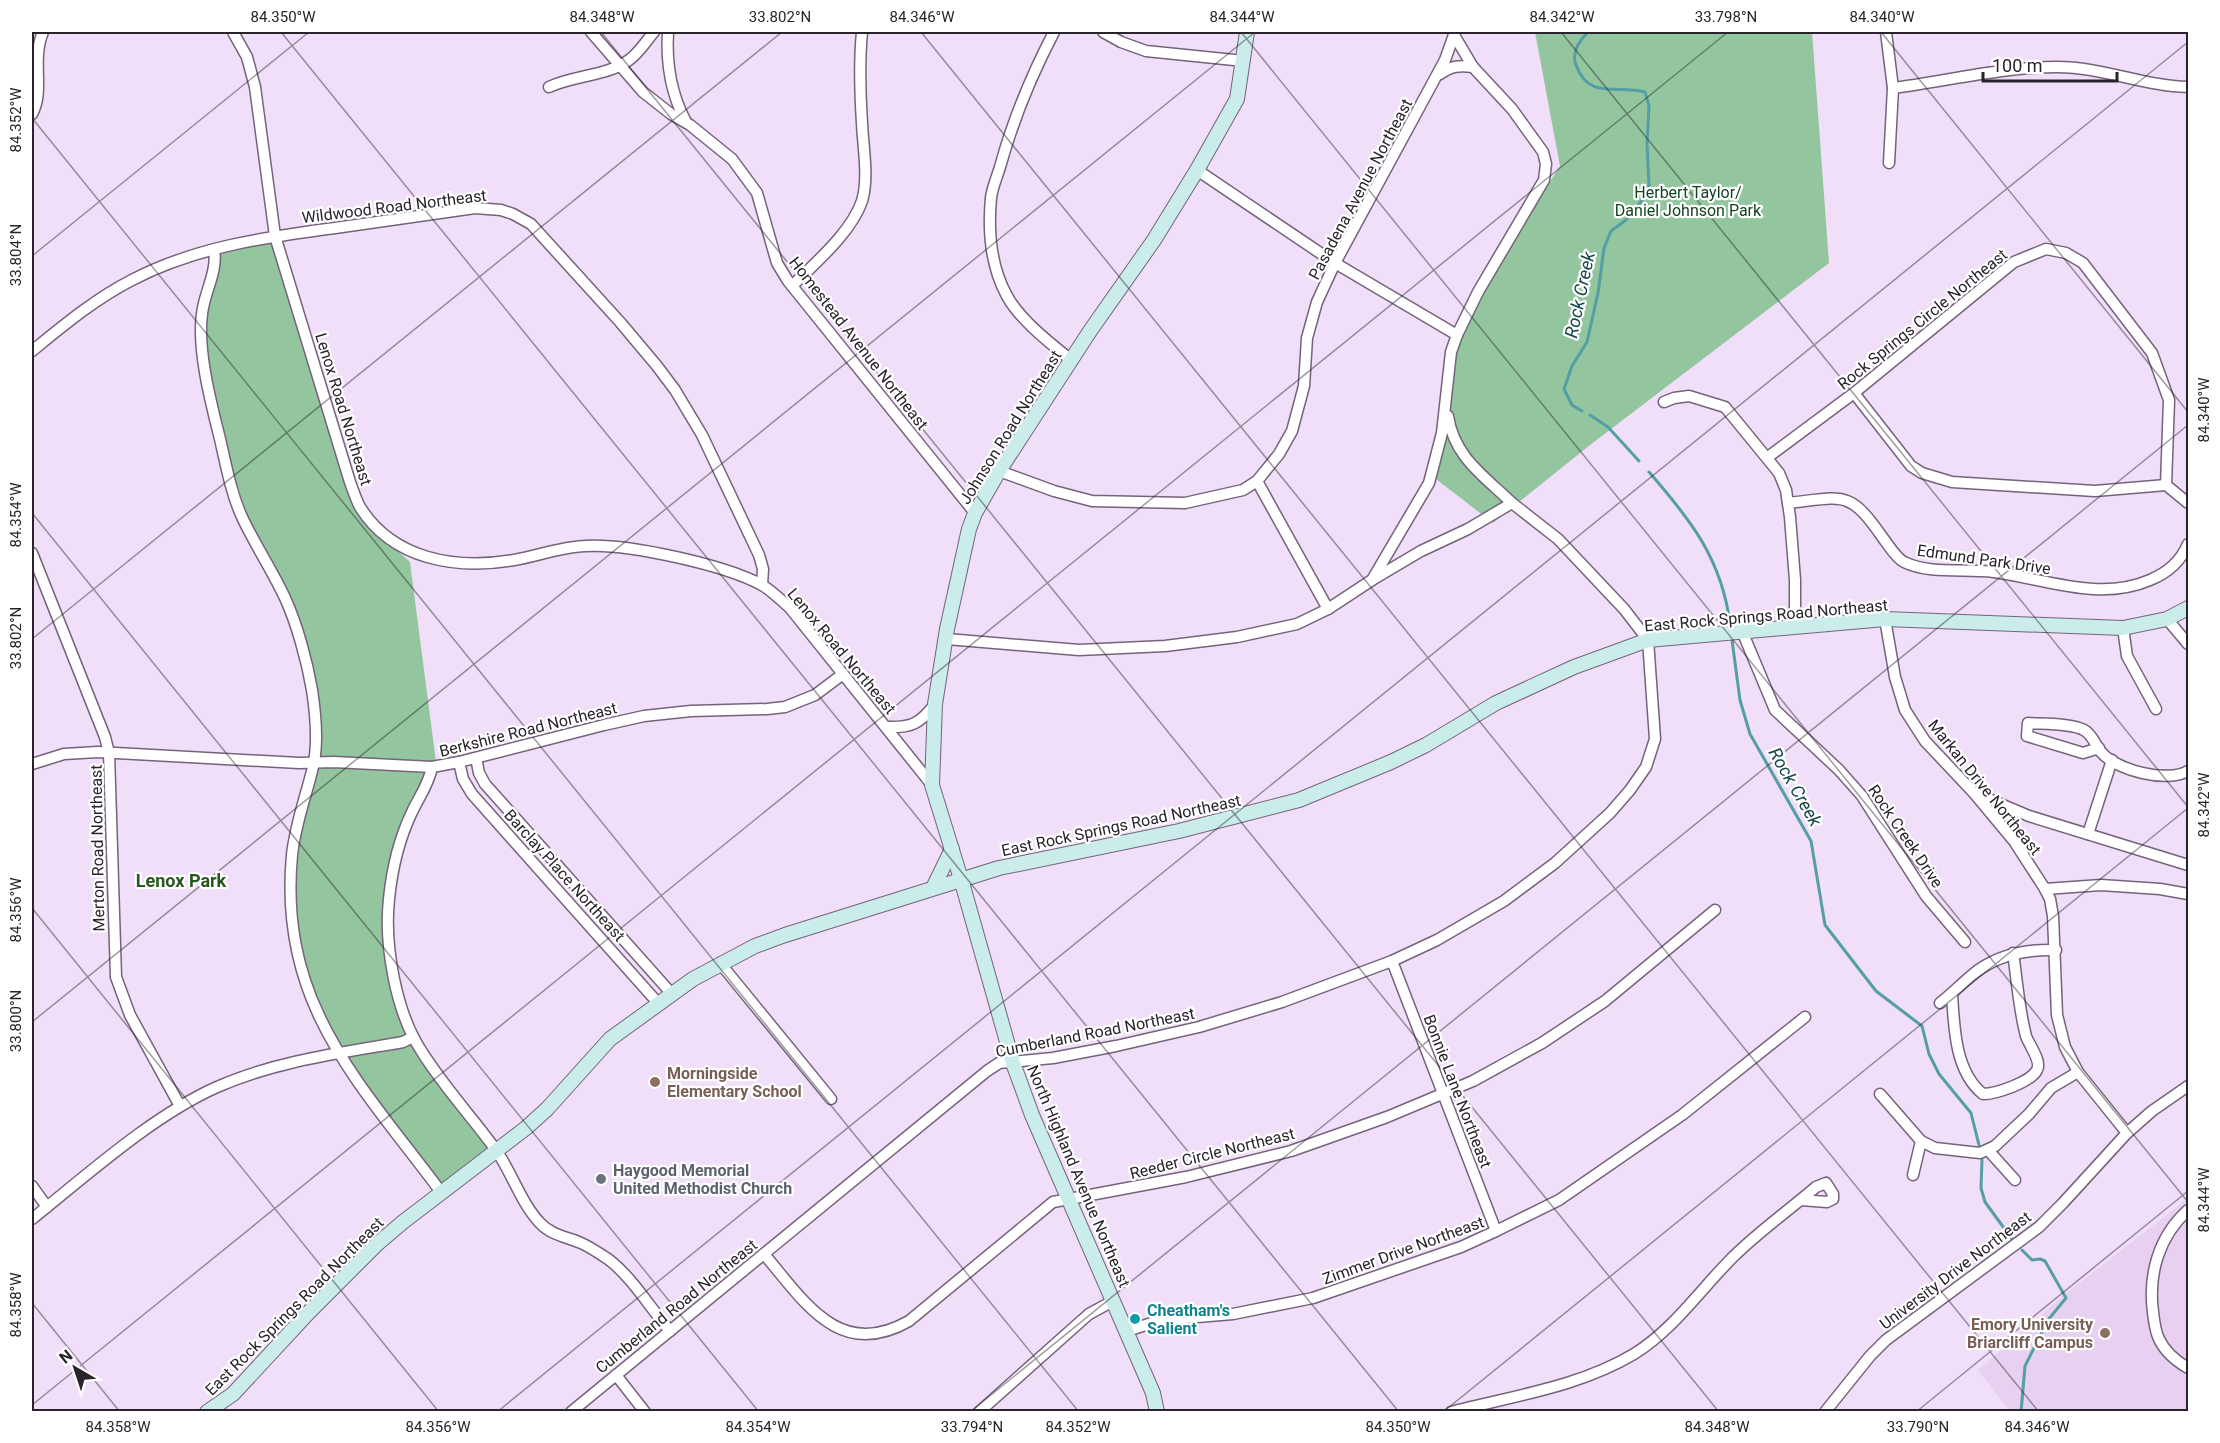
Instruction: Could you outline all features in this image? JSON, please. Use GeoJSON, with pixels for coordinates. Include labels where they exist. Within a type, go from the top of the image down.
{"type":"FeatureCollection","features":[{"type":"Feature","properties":{"kind":"street"},"geometry":{"type":"LineString","coordinates":[[32,114],[38,97],[36,60],[39,40],[43,32]]}},
{"type":"Feature","properties":{"kind":"street","name":"Lenox Road Northeast"},"geometry":{"type":"LineString","coordinates":[[233,32],[247,57],[255,87],[275,236],[350,482],[360,507],[376,527],[394,543],[415,554],[438,561],[460,564],[499,562],[566,547],[613,546],[698,563],[762,585],[790,608],[932,785]]}},
{"type":"Feature","properties":{"kind":"street","name":"Homestead Avenue Northeast"},"geometry":{"type":"LineString","coordinates":[[591,32],[643,92],[671,114],[686,122],[732,159],[757,193],[777,263],[792,286],[975,513]]}},
{"type":"Feature","properties":{"kind":"street"},"geometry":{"type":"LineString","coordinates":[[549,87],[565,80],[619,66],[631,59],[654,32]]}},
{"type":"Feature","properties":{"kind":"street"},"geometry":{"type":"LineString","coordinates":[[668,32],[667,50],[671,80],[677,103],[686,122]]}},
{"type":"Feature","properties":{"kind":"street"},"geometry":{"type":"LineString","coordinates":[[792,286],[825,254],[847,228],[862,200],[864,160],[859,69],[862,32]]}},
{"type":"Feature","properties":{"kind":"street"},"geometry":{"type":"LineString","coordinates":[[1054,32],[1038,63],[1005,149],[992,196],[990,233],[996,267],[1007,296],[1029,324],[1071,360]]}},
{"type":"Feature","properties":{"kind":"street"},"geometry":{"type":"LineString","coordinates":[[1103,32],[1121,42],[1146,51],[1244,61]]}},
{"type":"Feature","properties":{"kind":"street","name":"Johnson Road Northeast"},"geometry":{"type":"LineString","coordinates":[[961,879],[932,785],[934,704],[969,529],[975,513],[999,471],[1071,360],[1154,240],[1237,99],[1247,32]]}},
{"type":"Feature","properties":{"kind":"street"},"geometry":{"type":"LineString","coordinates":[[1886,32],[1893,88],[1889,163]]}},
{"type":"Feature","properties":{"kind":"street"},"geometry":{"type":"LineString","coordinates":[[1372,580],[1429,483],[1446,403],[1451,352],[1457,335],[1478,292],[1544,180],[1546,164],[1543,152],[1526,128],[1473,67],[1454,33]]}},
{"type":"Feature","properties":{"kind":"street","name":"Pasadena Avenue Northeast"},"geometry":{"type":"LineString","coordinates":[[999,471],[1054,491],[1092,501],[1185,503],[1243,490],[1257,481],[1279,454],[1292,431],[1304,386],[1307,338],[1317,302],[1335,263],[1437,76],[1454,33]]}},
{"type":"Feature","properties":{"kind":"street"},"geometry":{"type":"LineString","coordinates":[[1437,76],[1450,67],[1462,65],[1473,67]]}},
{"type":"Feature","properties":{"kind":"street"},"geometry":{"type":"LineString","coordinates":[[1893,88],[2008,70],[2059,67],[2111,74],[2168,87],[2188,87]]}},
{"type":"Feature","properties":{"kind":"street"},"geometry":{"type":"LineString","coordinates":[[1197,170],[1335,263],[1457,335]]}},
{"type":"Feature","properties":{"kind":"street","name":"Wildwood Road Northeast"},"geometry":{"type":"LineString","coordinates":[[32,351],[79,313],[126,283],[158,268],[214,250],[275,236],[482,208],[501,210],[531,224],[620,322],[657,366],[685,405],[702,435],[759,555],[763,568],[762,585]]}},
{"type":"Feature","properties":{"kind":"street","name":"Rock Springs Circle Northeast"},"geometry":{"type":"LineString","coordinates":[[1768,457],[1854,393],[2014,262],[2046,249],[2066,253],[2083,263],[2152,353],[2169,400],[2166,485]]}},
{"type":"Feature","properties":{"kind":"street"},"geometry":{"type":"LineString","coordinates":[[214,250],[215,262],[201,315],[203,358],[219,435],[236,503],[285,598],[306,665],[315,713],[314,762],[293,844],[290,875],[291,913],[296,950],[306,986],[320,1020],[338,1053],[441,1192]]}},
{"type":"Feature","properties":{"kind":"street"},"geometry":{"type":"LineString","coordinates":[[1854,393],[1911,466],[1922,473],[1953,482],[2095,491],[2166,485],[2188,503]]}},
{"type":"Feature","properties":{"kind":"street"},"geometry":{"type":"LineString","coordinates":[[1664,402],[1689,396],[1725,407],[1779,473],[1786,490],[1788,503],[1795,580],[1795,626]]}},
{"type":"Feature","properties":{"kind":"street"},"geometry":{"type":"LineString","coordinates":[[1446,403],[1455,445],[1467,460],[1512,503],[1558,539],[1624,609],[1648,640]]}},
{"type":"Feature","properties":{"kind":"street"},"geometry":{"type":"LineString","coordinates":[[1257,481],[1329,609]]}},
{"type":"Feature","properties":{"kind":"street","name":"Edmund Park Drive"},"geometry":{"type":"LineString","coordinates":[[1788,503],[1839,498],[1850,500],[1866,514],[1901,561],[1920,568],[1994,572],[2060,586],[2097,590],[2134,587],[2163,574],[2184,554],[2188,544]]}},
{"type":"Feature","properties":{"kind":"street"},"geometry":{"type":"LineString","coordinates":[[947,639],[1079,650],[1165,646],[1297,624],[1329,609],[1421,551],[1468,529],[1512,503]]}},
{"type":"Feature","properties":{"kind":"street","name":"Merton Road Northeast"},"geometry":{"type":"LineString","coordinates":[[32,553],[109,753],[116,977],[130,1015],[180,1106]]}},
{"type":"Feature","properties":{"kind":"street","name":"East Rock Springs Road Northeast"},"geometry":{"type":"LineString","coordinates":[[207,1412],[233,1394],[309,1312],[376,1245],[547,1109],[610,1039],[671,993],[720,963],[785,935],[961,879],[1033,859],[1179,831],[1299,800],[1391,762],[1426,745],[1496,703],[1574,667],[1648,640],[1885,619],[2123,628],[2168,619],[2188,609]]}},
{"type":"Feature","properties":{"kind":"street","name":"Markan Drive Northeast"},"geometry":{"type":"LineString","coordinates":[[1885,619],[1895,677],[1905,710],[1925,741],[1974,793],[2014,841],[2050,899],[2056,950],[2057,1015],[2065,1047],[2078,1072],[2127,1133]]}},
{"type":"Feature","properties":{"kind":"street"},"geometry":{"type":"LineString","coordinates":[[2168,619],[2188,644]]}},
{"type":"Feature","properties":{"kind":"street"},"geometry":{"type":"LineString","coordinates":[[2123,628],[2127,656],[2156,709]]}},
{"type":"Feature","properties":{"kind":"street","name":"Rock Creek Drive"},"geometry":{"type":"LineString","coordinates":[[1742,631],[1775,710],[1839,770],[1862,796],[1926,896],[1965,942]]}},
{"type":"Feature","properties":{"kind":"street","name":"Cumberland Road Northeast"},"geometry":{"type":"LineString","coordinates":[[571,1412],[987,1071],[999,1064],[1116,1046],[1199,1027],[1282,1002],[1392,962],[1437,940],[1504,901],[1555,863],[1610,813],[1646,767],[1655,739],[1648,640]]}},
{"type":"Feature","properties":{"kind":"street","name":"Berkshire Road Northeast"},"geometry":{"type":"LineString","coordinates":[[32,764],[64,754],[109,753],[432,767],[476,759],[644,716],[691,711],[767,710],[785,707],[815,695],[843,674]]}},
{"type":"Feature","properties":{"kind":"street"},"geometry":{"type":"LineString","coordinates":[[886,727],[902,728],[914,724],[925,717],[934,704]]}},
{"type":"Feature","properties":{"kind":"street"},"geometry":{"type":"LineString","coordinates":[[2099,748],[2083,753],[2027,736],[2028,723],[2084,730],[2093,738],[2099,748],[2102,753],[2119,765],[2169,777],[2188,771]]}},
{"type":"Feature","properties":{"kind":"street","name":"Barclay Place Northeast"},"geometry":{"type":"LineString","coordinates":[[476,759],[485,784],[671,993]]}},
{"type":"Feature","properties":{"kind":"street"},"geometry":{"type":"LineString","coordinates":[[2088,834],[2112,760]]}},
{"type":"Feature","properties":{"kind":"street","name":"Barclay Place Northeast"},"geometry":{"type":"LineString","coordinates":[[459,762],[463,779],[472,794],[658,1003]]}},
{"type":"Feature","properties":{"kind":"street"},"geometry":{"type":"LineString","coordinates":[[432,767],[430,779],[400,841],[388,901],[388,932],[392,967],[404,1014],[413,1037],[429,1063],[496,1150],[541,1224],[555,1234],[592,1248],[610,1260],[670,1331]]}},
{"type":"Feature","properties":{"kind":"street"},"geometry":{"type":"LineString","coordinates":[[1974,793],[2029,816],[2188,865]]}},
{"type":"Feature","properties":{"kind":"street"},"geometry":{"type":"LineString","coordinates":[[933,888],[952,849]]}},
{"type":"Feature","properties":{"kind":"street","name":"North Highland Avenue Northeast"},"geometry":{"type":"LineString","coordinates":[[961,879],[1013,1063],[1032,1115],[1154,1393],[1157,1412]]}},
{"type":"Feature","properties":{"kind":"street"},"geometry":{"type":"LineString","coordinates":[[560,892],[573,882]]}},
{"type":"Feature","properties":{"kind":"street"},"geometry":{"type":"LineString","coordinates":[[2045,889],[2101,885],[2160,889],[2188,894]]}},
{"type":"Feature","properties":{"kind":"street","name":"Reeder Circle Northeast"},"geometry":{"type":"LineString","coordinates":[[764,1254],[825,1322],[852,1333],[879,1333],[896,1328],[909,1321],[1053,1202],[1186,1178],[1291,1151],[1443,1094],[1497,1069],[1542,1043],[1605,1001],[1715,910]]}},
{"type":"Feature","properties":{"kind":"street"},"geometry":{"type":"LineString","coordinates":[[1940,1003],[1974,974],[2013,953],[2056,950]]}},
{"type":"Feature","properties":{"kind":"street"},"geometry":{"type":"LineString","coordinates":[[1952,994],[1958,1045],[1965,1073],[1975,1088],[1983,1094],[1994,1094],[2036,1073],[2038,1063],[2026,1036],[2013,953]]}},
{"type":"Feature","properties":{"kind":"street","name":"Bonnie Lane Northeast"},"geometry":{"type":"LineString","coordinates":[[1392,962],[1496,1231]]}},
{"type":"Feature","properties":{"kind":"street"},"geometry":{"type":"LineString","coordinates":[[720,963],[831,1099]]}},
{"type":"Feature","properties":{"kind":"street","name":"Zimmer Drive Northeast"},"geometry":{"type":"LineString","coordinates":[[1127,1331],[1161,1320],[1233,1314],[1313,1299],[1450,1251],[1496,1231],[1559,1200],[1635,1148],[1682,1115],[1805,1017]]}},
{"type":"Feature","properties":{"kind":"street"},"geometry":{"type":"LineString","coordinates":[[32,1219],[148,1128],[180,1106],[216,1087],[253,1072],[290,1062],[402,1042],[413,1037]]}},
{"type":"Feature","properties":{"kind":"street"},"geometry":{"type":"LineString","coordinates":[[1880,1094],[1921,1142],[1935,1149],[1980,1153],[1988,1150],[2016,1127],[2051,1088],[2078,1072]]}},
{"type":"Feature","properties":{"kind":"street","name":"University Drive Northeast"},"geometry":{"type":"LineString","coordinates":[[1825,1412],[1870,1356],[1886,1340],[2039,1227],[2127,1133],[2152,1111],[2188,1086]]}},
{"type":"Feature","properties":{"kind":"street"},"geometry":{"type":"LineString","coordinates":[[1913,1175],[1921,1142]]}},
{"type":"Feature","properties":{"kind":"street"},"geometry":{"type":"LineString","coordinates":[[1988,1150],[2015,1180]]}},
{"type":"Feature","properties":{"kind":"street"},"geometry":{"type":"LineString","coordinates":[[32,1186],[47,1207]]}},
{"type":"Feature","properties":{"kind":"street"},"geometry":{"type":"LineString","coordinates":[[1451,1412],[1590,1375],[1636,1352],[1674,1322],[1712,1279],[1753,1239],[1801,1200]]}},
{"type":"Feature","properties":{"kind":"street"},"geometry":{"type":"LineString","coordinates":[[2188,1210],[2163,1241],[2153,1270],[2151,1294],[2159,1340],[2171,1356],[2188,1368]]}},
{"type":"Feature","properties":{"kind":"street"},"geometry":{"type":"LineString","coordinates":[[979,1412],[1089,1314],[1113,1300]]}},
{"type":"Feature","properties":{"kind":"street"},"geometry":{"type":"LineString","coordinates":[[616,1375],[645,1412]]}},
{"type":"Feature","properties":{"kind":"shaded area","name":"Emory University Briarcliff Campus"},"geometry":{"type":"Polygon","coordinates":[[[2188,1198],[2188,1411],[2010,1411],[1978,1370],[2063,1296],[2188,1198]]]}},
{"type":"Feature","properties":{"kind":"green space","name":"Herbert Taylor/ Daniel Johnson Park"},"geometry":{"type":"Polygon","coordinates":[[[1535,32],[1812,32],[1829,263],[1590,445],[1493,523],[1436,479],[1435,442],[1453,389],[1450,338],[1560,166],[1535,32]]]}},
{"type":"Feature","properties":{"kind":"green space"},"geometry":{"type":"Polygon","coordinates":[[[277,238],[349,486],[375,530],[410,562],[437,770],[404,826],[388,891],[388,960],[413,1044],[495,1151],[443,1192],[313,1013],[296,953],[294,860],[313,766],[313,693],[295,621],[228,493],[200,313],[211,248],[277,238]]]}},
{"type":"Feature","properties":{"kind":"waterway","name":"Rock Creek"},"geometry":{"type":"LineString","coordinates":[[1582,411],[1572,405],[1564,389],[1572,366],[1587,342],[1598,293],[1604,248],[1611,231],[1626,220],[1644,198],[1649,185],[1647,144],[1649,106],[1645,92],[1605,89],[1588,83],[1576,65],[1574,56],[1579,43],[1588,32]]}},
{"type":"Feature","properties":{"kind":"waterway","name":"Rock Creek"},"geometry":{"type":"LineString","coordinates":[[1590,415],[1608,427],[1639,461]]}},
{"type":"Feature","properties":{"kind":"waterway","name":"Rock Creek"},"geometry":{"type":"LineString","coordinates":[[1649,472],[1678,506],[1702,541],[1720,579],[1730,624]]}},
{"type":"Feature","properties":{"kind":"waterway","name":"Rock Creek"},"geometry":{"type":"LineString","coordinates":[[1732,640],[1740,700],[1750,734],[1811,841],[1825,925],[1876,991],[1922,1026],[1929,1054],[1939,1074],[1971,1113],[1979,1145]]}},
{"type":"Feature","properties":{"kind":"waterway","name":"Rock Creek"},"geometry":{"type":"LineString","coordinates":[[1982,1160],[1981,1188],[1985,1202],[2012,1239]]}},
{"type":"Feature","properties":{"kind":"waterway","name":"Rock Creek"},"geometry":{"type":"LineString","coordinates":[[2021,1412],[2025,1366],[2048,1320],[2066,1298],[2045,1261],[2032,1260],[2022,1250]]}},
{"type":"Feature","properties":{"kind":"place","name":"Morningside Elementary School"},"geometry":{"type":"Point","coordinates":[655,1082]}},
{"type":"Feature","properties":{"kind":"place","name":"Haygood Memorial United Methodist Church"},"geometry":{"type":"Point","coordinates":[601,1179]}},
{"type":"Feature","properties":{"kind":"place","name":"Cheatham's Salient"},"geometry":{"type":"Point","coordinates":[1135,1319]}},
{"type":"Feature","properties":{"kind":"place","name":"Emory University Briarcliff Campus"},"geometry":{"type":"Point","coordinates":[2105,1333]}},
{"type":"Feature","properties":{"kind":"district","name":"Lenox Park"},"geometry":{"type":"Point","coordinates":[181,881]}}]}
